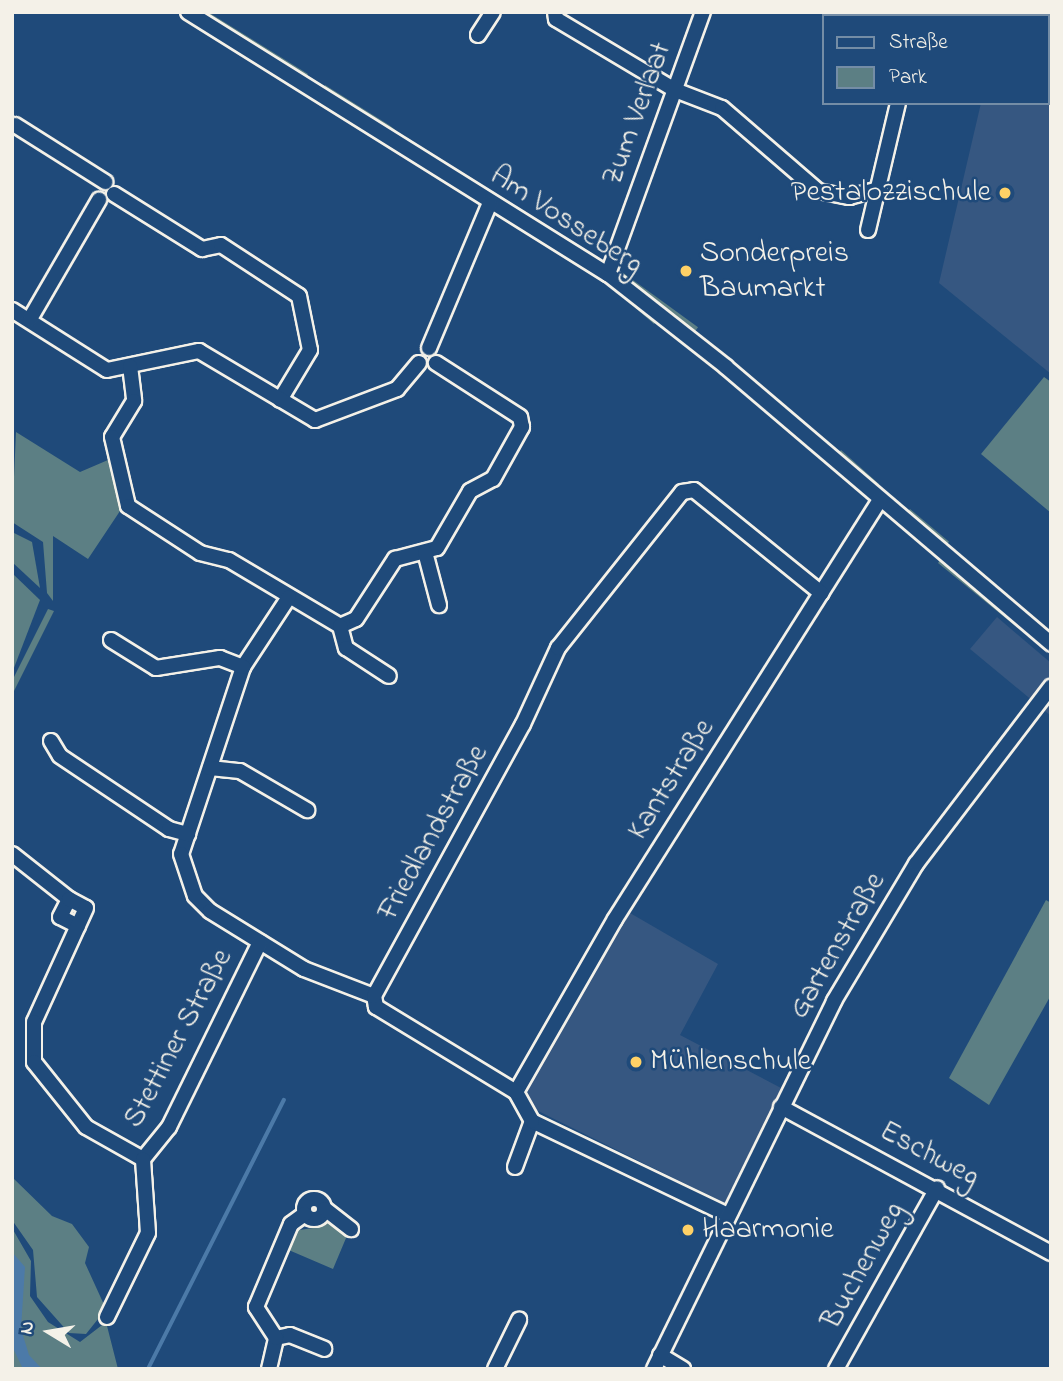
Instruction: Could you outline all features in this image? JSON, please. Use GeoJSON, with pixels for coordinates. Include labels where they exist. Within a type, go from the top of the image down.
{"type":"FeatureCollection","features":[{"type":"Feature","properties":{"kind":"street","name":"Am Vosseberg"},"geometry":{"type":"LineString","coordinates":[[188,12],[607,274],[726,367],[879,501],[1051,644]]}},
{"type":"Feature","properties":{"kind":"street"},"geometry":{"type":"LineString","coordinates":[[478,35],[493,12]]}},
{"type":"Feature","properties":{"kind":"street"},"geometry":{"type":"LineString","coordinates":[[555,12],[556,19],[675,90],[722,108],[818,191],[849,197],[878,190]]}},
{"type":"Feature","properties":{"kind":"street","name":"Zum Verlaat"},"geometry":{"type":"LineString","coordinates":[[607,274],[704,12]]}},
{"type":"Feature","properties":{"kind":"street"},"geometry":{"type":"LineString","coordinates":[[868,230],[898,105]]}},
{"type":"Feature","properties":{"kind":"street"},"geometry":{"type":"LineString","coordinates":[[15,125],[105,182],[114,194],[202,249],[221,245],[299,296],[310,350],[280,400]]}},
{"type":"Feature","properties":{"kind":"street"},"geometry":{"type":"LineString","coordinates":[[99,200],[94,191],[105,182]]}},
{"type":"Feature","properties":{"kind":"street"},"geometry":{"type":"LineString","coordinates":[[30,319],[99,200],[114,194]]}},
{"type":"Feature","properties":{"kind":"street"},"geometry":{"type":"LineString","coordinates":[[12,310],[107,370],[199,351],[315,420],[397,389],[419,363],[420,352],[429,348],[490,203]]}},
{"type":"Feature","properties":{"kind":"street"},"geometry":{"type":"LineString","coordinates":[[340,626],[356,619],[395,559],[436,548],[470,491],[493,479],[522,427],[520,417],[436,363],[429,348]]}},
{"type":"Feature","properties":{"kind":"street"},"geometry":{"type":"LineString","coordinates":[[419,363],[436,363]]}},
{"type":"Feature","properties":{"kind":"street"},"geometry":{"type":"LineString","coordinates":[[130,366],[135,401],[112,437],[128,506],[200,553],[229,560],[340,626],[346,648],[389,676]]}},
{"type":"Feature","properties":{"kind":"street","name":"Friedlandstraße"},"geometry":{"type":"LineString","coordinates":[[374,996],[558,648],[682,492],[694,490],[821,593]]}},
{"type":"Feature","properties":{"kind":"street","name":"Kantstraße"},"geometry":{"type":"LineString","coordinates":[[516,1092],[615,919],[879,501]]}},
{"type":"Feature","properties":{"kind":"street"},"geometry":{"type":"LineString","coordinates":[[425,552],[439,605]]}},
{"type":"Feature","properties":{"kind":"street"},"geometry":{"type":"LineString","coordinates":[[289,597],[243,667],[181,854],[195,896],[304,969],[374,996],[376,1007],[516,1092],[533,1121],[728,1215]]}},
{"type":"Feature","properties":{"kind":"street"},"geometry":{"type":"LineString","coordinates":[[111,640],[156,668],[220,658],[243,667]]}},
{"type":"Feature","properties":{"kind":"street","name":"Gartenstraße"},"geometry":{"type":"LineString","coordinates":[[654,1369],[781,1107],[916,864],[1051,687]]}},
{"type":"Feature","properties":{"kind":"street"},"geometry":{"type":"LineString","coordinates":[[51,741],[60,756],[169,829],[188,834]]}},
{"type":"Feature","properties":{"kind":"street"},"geometry":{"type":"LineString","coordinates":[[210,768],[240,771],[307,810]]}},
{"type":"Feature","properties":{"kind":"street","name":"Stettiner Straße"},"geometry":{"type":"LineString","coordinates":[[12,854],[69,899],[86,908],[34,1022],[32,1052],[55,1095],[86,1127],[143,1159]]}},
{"type":"Feature","properties":{"kind":"street","name":"Stettiner Straße"},"geometry":{"type":"LineString","coordinates":[[107,1317],[148,1233],[143,1159],[169,1127],[260,942]]}},
{"type":"Feature","properties":{"kind":"street","name":"Eschweg"},"geometry":{"type":"LineString","coordinates":[[781,1107],[937,1188],[1051,1253]]}},
{"type":"Feature","properties":{"kind":"street"},"geometry":{"type":"LineString","coordinates":[[515,1167],[533,1121]]}},
{"type":"Feature","properties":{"kind":"street","name":"Buchenweg"},"geometry":{"type":"LineString","coordinates":[[835,1369],[937,1188]]}},
{"type":"Feature","properties":{"kind":"street"},"geometry":{"type":"LineString","coordinates":[[270,1369],[276,1338],[256,1307],[291,1224],[305,1214],[305,1204],[315,1199],[351,1229]]}},
{"type":"Feature","properties":{"kind":"street"},"geometry":{"type":"LineString","coordinates":[[495,1369],[519,1320]]}},
{"type":"Feature","properties":{"kind":"street"},"geometry":{"type":"LineString","coordinates":[[276,1338],[290,1335],[324,1349]]}},
{"type":"Feature","properties":{"kind":"street"},"geometry":{"type":"LineString","coordinates":[[660,1355],[683,1369]]}},
{"type":"Feature","properties":{"kind":"shaded area","name":"Pestalozzischule"},"geometry":{"type":"Polygon","coordinates":[[[1003,12],[1051,12],[1051,374],[939,283],[981,105],[1049,105],[1049,14],[1003,12]]]}},
{"type":"Feature","properties":{"kind":"shaded area"},"geometry":{"type":"Polygon","coordinates":[[[997,617],[1051,663],[1051,716],[970,649],[997,617]]]}},
{"type":"Feature","properties":{"kind":"shaded area","name":"Mühlenschule"},"geometry":{"type":"Polygon","coordinates":[[[630,913],[718,964],[680,1035],[781,1088],[726,1204],[524,1104],[523,1093],[630,913]]]}},
{"type":"Feature","properties":{"kind":"shaded area"},"geometry":{"type":"Polygon","coordinates":[[[12,1252],[25,1267],[21,1329],[29,1355],[42,1369],[23,1369],[12,1346],[12,1252]]]}},
{"type":"Feature","properties":{"kind":"green space"},"geometry":{"type":"Polygon","coordinates":[[[200,12],[208,12],[308,74],[305,78],[200,12]]]}},
{"type":"Feature","properties":{"kind":"green space"},"geometry":{"type":"Polygon","coordinates":[[[325,85],[389,125],[398,132],[323,89],[325,85]]]}},
{"type":"Feature","properties":{"kind":"green space"},"geometry":{"type":"Polygon","coordinates":[[[622,272],[698,327],[693,335],[617,279],[622,272]]]}},
{"type":"Feature","properties":{"kind":"green space"},"geometry":{"type":"Polygon","coordinates":[[[610,286],[657,320],[654,324],[610,286]]]}},
{"type":"Feature","properties":{"kind":"green space"},"geometry":{"type":"Polygon","coordinates":[[[1044,377],[1051,382],[1051,513],[981,454],[1044,377]]]}},
{"type":"Feature","properties":{"kind":"green space"},"geometry":{"type":"Polygon","coordinates":[[[16,432],[80,472],[108,460],[120,511],[88,559],[53,536],[53,601],[47,593],[43,542],[12,522],[16,432]]]}},
{"type":"Feature","properties":{"kind":"green space"},"geometry":{"type":"Polygon","coordinates":[[[841,450],[879,484],[877,486],[838,454],[841,450]]]}},
{"type":"Feature","properties":{"kind":"green space"},"geometry":{"type":"Polygon","coordinates":[[[910,509],[949,542],[946,546],[907,513],[910,509]]]}},
{"type":"Feature","properties":{"kind":"green space"},"geometry":{"type":"Polygon","coordinates":[[[12,532],[32,542],[40,588],[12,562],[12,532]]]}},
{"type":"Feature","properties":{"kind":"green space"},"geometry":{"type":"Polygon","coordinates":[[[940,560],[1014,624],[1019,629],[938,563],[940,560]]]}},
{"type":"Feature","properties":{"kind":"green space"},"geometry":{"type":"Polygon","coordinates":[[[12,573],[40,600],[12,673],[12,573]]]}},
{"type":"Feature","properties":{"kind":"green space"},"geometry":{"type":"Polygon","coordinates":[[[48,609],[54,611],[12,695],[12,681],[48,609]]]}},
{"type":"Feature","properties":{"kind":"green space"},"geometry":{"type":"Polygon","coordinates":[[[1046,900],[1051,903],[1051,995],[989,1105],[949,1078],[1046,900]]]}},
{"type":"Feature","properties":{"kind":"green space"},"geometry":{"type":"Polygon","coordinates":[[[12,1177],[52,1216],[72,1224],[89,1247],[85,1263],[106,1309],[86,1334],[69,1333],[37,1297],[33,1250],[12,1220],[12,1177]]]}},
{"type":"Feature","properties":{"kind":"green space"},"geometry":{"type":"Polygon","coordinates":[[[332,1217],[349,1231],[333,1269],[284,1248],[292,1231],[320,1227],[332,1217]]]}},
{"type":"Feature","properties":{"kind":"green space"},"geometry":{"type":"Polygon","coordinates":[[[12,1228],[31,1261],[30,1296],[48,1322],[80,1342],[106,1322],[118,1369],[12,1369],[12,1228]]]}},
{"type":"Feature","properties":{"kind":"waterway"},"geometry":{"type":"LineString","coordinates":[[148,1369],[284,1100]]}},
{"type":"Feature","properties":{"kind":"place","name":"Pestalozzischule"},"geometry":{"type":"Point","coordinates":[1005,193]}},
{"type":"Feature","properties":{"kind":"place","name":"Sonderpreis Baumarkt"},"geometry":{"type":"Point","coordinates":[686,271]}},
{"type":"Feature","properties":{"kind":"place","name":"Mühlenschule"},"geometry":{"type":"Point","coordinates":[636,1062]}},
{"type":"Feature","properties":{"kind":"place","name":"Haarmonie"},"geometry":{"type":"Point","coordinates":[688,1230]}}]}
